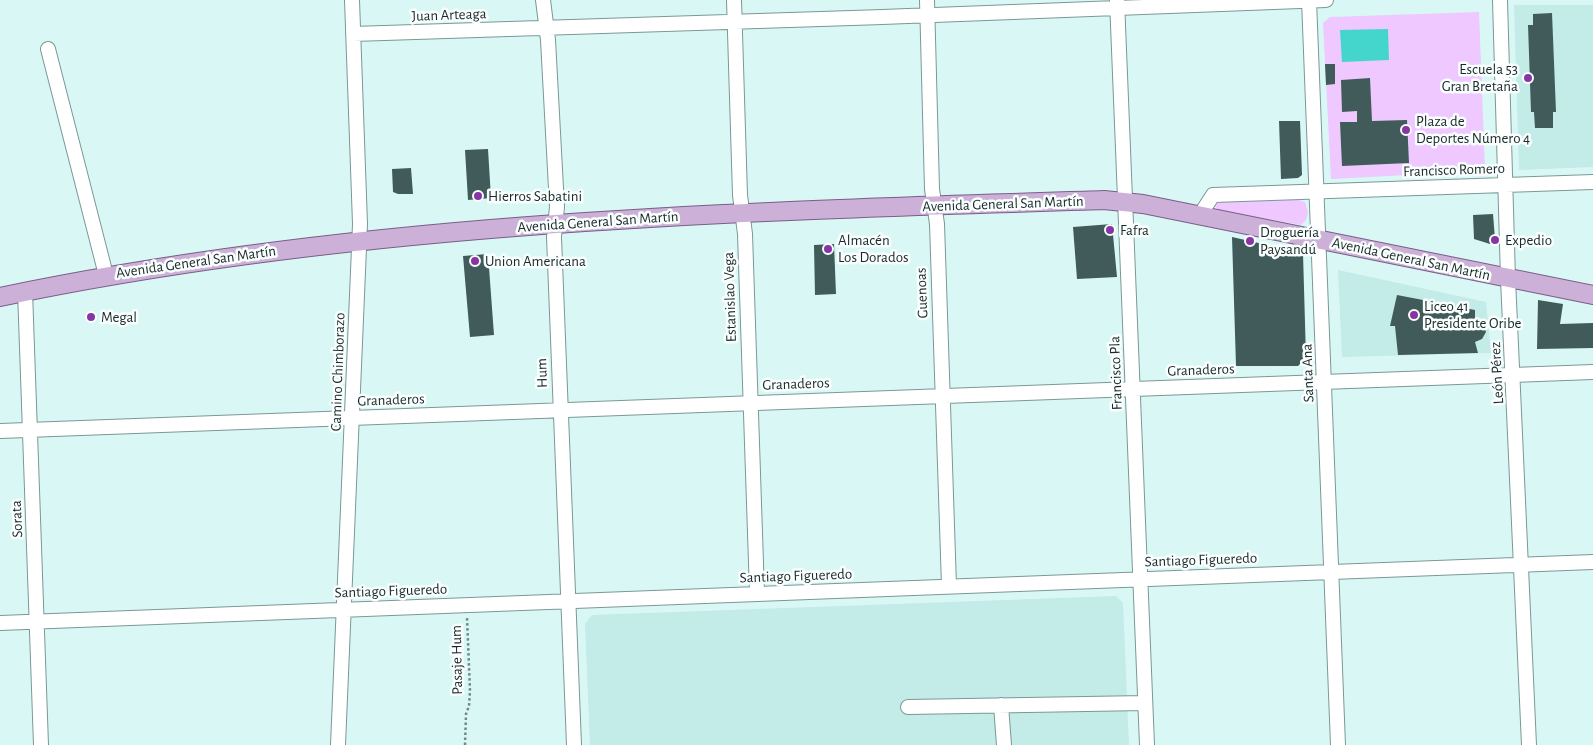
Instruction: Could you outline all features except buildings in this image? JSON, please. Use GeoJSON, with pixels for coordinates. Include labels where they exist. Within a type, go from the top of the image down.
{"type":"FeatureCollection","features":[{"type":"Feature","properties":{"kind":"main road","name":"Avenida General San Martín"},"geometry":{"type":"LineString","coordinates":[[0,297],[106,275],[242,254],[556,224],[742,214],[1104,200],[1200,215],[1593,295]]}},
{"type":"Feature","properties":{"kind":"street","name":"Camino Chimborazo"},"geometry":{"type":"LineString","coordinates":[[338,745],[359,242],[352,0]]}},
{"type":"Feature","properties":{"kind":"street","name":"Hum"},"geometry":{"type":"LineString","coordinates":[[543,0],[557,207],[554,237],[574,745]]}},
{"type":"Feature","properties":{"kind":"street","name":"Estanislao Vega"},"geometry":{"type":"LineString","coordinates":[[734,0],[740,195],[745,234],[757,593]]}},
{"type":"Feature","properties":{"kind":"street","name":"Santa Ana"},"geometry":{"type":"LineString","coordinates":[[1309,0],[1338,745]]}},
{"type":"Feature","properties":{"kind":"street","name":"Juan Arteaga"},"geometry":{"type":"LineString","coordinates":[[353,34],[735,23],[927,7],[1326,0]]}},
{"type":"Feature","properties":{"kind":"street","name":"León Pérez"},"geometry":{"type":"LineString","coordinates":[[1500,0],[1508,279],[1514,374],[1529,745]]}},
{"type":"Feature","properties":{"kind":"street","name":"Francisco Pla"},"geometry":{"type":"LineString","coordinates":[[1117,4],[1147,745]]}},
{"type":"Feature","properties":{"kind":"street","name":"Guenoas"},"geometry":{"type":"LineString","coordinates":[[927,7],[932,189],[949,586]]}},
{"type":"Feature","properties":{"kind":"street"},"geometry":{"type":"LineString","coordinates":[[48,49],[106,275]]}},
{"type":"Feature","properties":{"kind":"street","name":"Francisco Romero"},"geometry":{"type":"LineString","coordinates":[[1317,191],[1593,182]]}},
{"type":"Feature","properties":{"kind":"street"},"geometry":{"type":"LineString","coordinates":[[1200,215],[1213,195],[1276,195],[1317,191]]}},
{"type":"Feature","properties":{"kind":"street","name":"Sorata"},"geometry":{"type":"LineString","coordinates":[[25,291],[40,745]]}},
{"type":"Feature","properties":{"kind":"street","name":"Granaderos"},"geometry":{"type":"LineString","coordinates":[[0,431],[1593,372]]}},
{"type":"Feature","properties":{"kind":"street","name":"Santiago Figueredo"},"geometry":{"type":"LineString","coordinates":[[0,622],[1593,562]]}},
{"type":"Feature","properties":{"kind":"street"},"geometry":{"type":"LineString","coordinates":[[908,707],[1145,703]]}},
{"type":"Feature","properties":{"kind":"street"},"geometry":{"type":"LineString","coordinates":[[1001,705],[1004,745]]}},
{"type":"Feature","properties":{"kind":"path","name":"Pasaje Hum"},"geometry":{"type":"LineString","coordinates":[[465,745],[466,714],[469,706],[470,691],[467,605]]}},
{"type":"Feature","properties":{"kind":"shaded area"},"geometry":{"type":"Polygon","coordinates":[[[1514,5],[1593,5],[1593,167],[1519,170],[1514,5]]]}},
{"type":"Feature","properties":{"kind":"shaded area","name":"Plaza de Deportes Número 4"},"geometry":{"type":"Polygon","coordinates":[[[1479,12],[1485,171],[1331,179],[1323,23],[1330,17],[1479,12]]]}},
{"type":"Feature","properties":{"kind":"shaded area"},"geometry":{"type":"Polygon","coordinates":[[[1296,199],[1305,202],[1308,212],[1306,220],[1301,225],[1219,211],[1215,206],[1217,202],[1296,199]]]}},
{"type":"Feature","properties":{"kind":"shaded area","name":"Liceo 41 Presidente Oribe"},"geometry":{"type":"Polygon","coordinates":[[[1338,270],[1486,302],[1491,353],[1342,357],[1338,270]]]}},
{"type":"Feature","properties":{"kind":"shaded area"},"geometry":{"type":"Polygon","coordinates":[[[1116,596],[1123,603],[1129,745],[590,745],[585,624],[592,615],[1116,596]]]}},
{"type":"Feature","properties":{"kind":"water"},"geometry":{"type":"Polygon","coordinates":[[[1388,29],[1389,60],[1342,62],[1340,30],[1388,29]]]}},
{"type":"Feature","properties":{"kind":"place","name":"Escuela 53 Gran Bretaña"},"geometry":{"type":"Point","coordinates":[1528,78]}},
{"type":"Feature","properties":{"kind":"place","name":"Plaza de Deportes Número 4"},"geometry":{"type":"Point","coordinates":[1406,130]}},
{"type":"Feature","properties":{"kind":"place","name":"Hierros Sabatini"},"geometry":{"type":"Point","coordinates":[478,196]}},
{"type":"Feature","properties":{"kind":"place","name":"Fafra"},"geometry":{"type":"Point","coordinates":[1110,230]}},
{"type":"Feature","properties":{"kind":"place","name":"Expedio"},"geometry":{"type":"Point","coordinates":[1495,240]}},
{"type":"Feature","properties":{"kind":"place","name":"Droguería Paysandú"},"geometry":{"type":"Point","coordinates":[1250,241]}},
{"type":"Feature","properties":{"kind":"place","name":"Almacén Los Dorados"},"geometry":{"type":"Point","coordinates":[828,249]}},
{"type":"Feature","properties":{"kind":"place","name":"Union Americana"},"geometry":{"type":"Point","coordinates":[475,261]}},
{"type":"Feature","properties":{"kind":"place","name":"Liceo 41 Presidente Oribe"},"geometry":{"type":"Point","coordinates":[1414,315]}},
{"type":"Feature","properties":{"kind":"place","name":"Megal"},"geometry":{"type":"Point","coordinates":[91,317]}}]}
